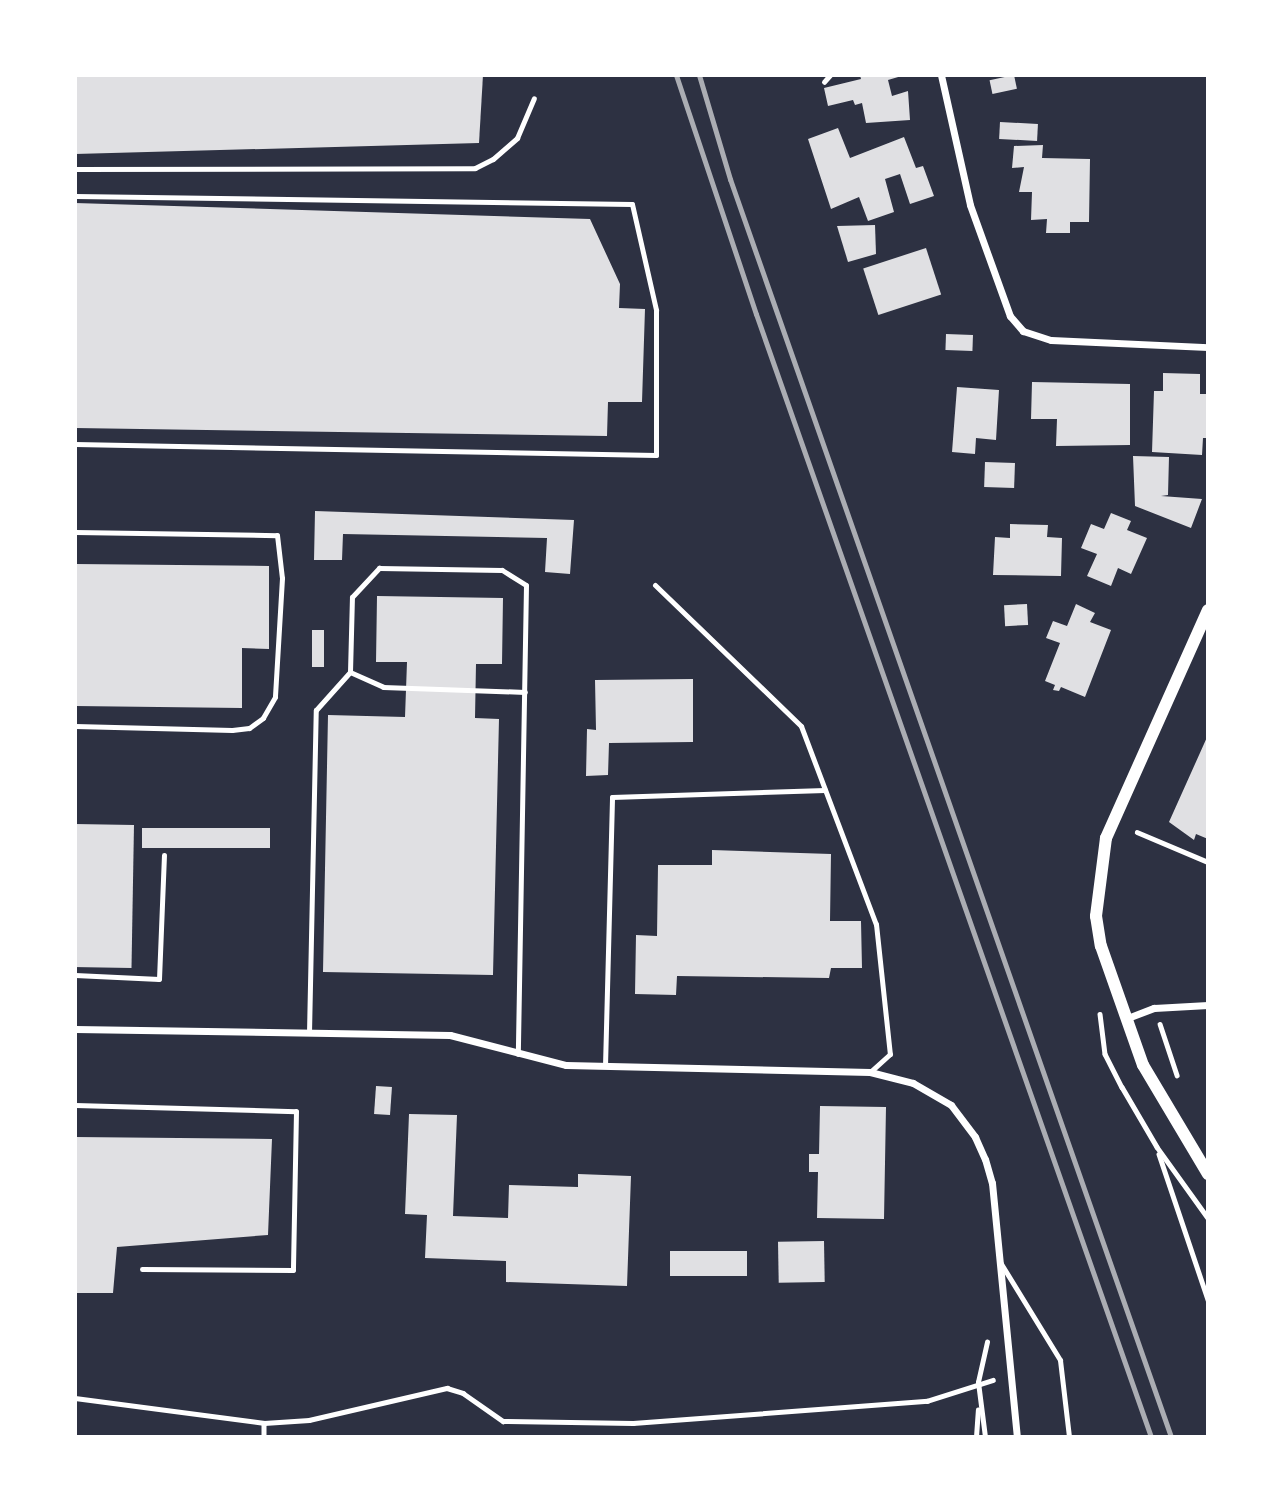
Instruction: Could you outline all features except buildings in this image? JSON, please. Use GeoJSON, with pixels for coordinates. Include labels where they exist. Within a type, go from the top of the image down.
{"type":"FeatureCollection","features":[{"type":"Feature","properties":{"kind":"street"},"geometry":{"type":"LineString","coordinates":[[941,75],[970,205],[1010,316],[1023,331],[1051,340],[1208,346]]}},
{"type":"Feature","properties":{"kind":"street"},"geometry":{"type":"LineString","coordinates":[[1208,610],[1106,838],[1096,916],[1125,1020],[1166,1108],[1208,1174]]}},
{"type":"Feature","properties":{"kind":"street"},"geometry":{"type":"LineString","coordinates":[[1125,1020],[1154,1008],[1208,1006]]}},
{"type":"Feature","properties":{"kind":"street"},"geometry":{"type":"LineString","coordinates":[[75,1029],[450,1035],[566,1065],[870,1072],[913,1083],[951,1105],[975,1137],[992,1183],[1017,1437]]}},
{"type":"Feature","properties":{"kind":"lane"},"geometry":{"type":"LineString","coordinates":[[75,169],[475,168],[493,159],[517,138],[534,98]]}},
{"type":"Feature","properties":{"kind":"lane"},"geometry":{"type":"LineString","coordinates":[[75,196],[632,204],[656,310],[656,455],[75,444]]}},
{"type":"Feature","properties":{"kind":"lane"},"geometry":{"type":"LineString","coordinates":[[75,533],[277,535],[282,578],[275,697],[264,718],[249,728],[232,730],[75,726]]}},
{"type":"Feature","properties":{"kind":"lane"},"geometry":{"type":"LineString","coordinates":[[309,1032],[316,710],[349,671],[352,597],[379,568],[502,570],[526,585],[518,1054]]}},
{"type":"Feature","properties":{"kind":"lane"},"geometry":{"type":"LineString","coordinates":[[655,585],[801,726],[876,925],[890,1054],[870,1072]]}},
{"type":"Feature","properties":{"kind":"lane"},"geometry":{"type":"LineString","coordinates":[[349,671],[383,687],[525,692]]}},
{"type":"Feature","properties":{"kind":"lane"},"geometry":{"type":"LineString","coordinates":[[606,1066],[612,797],[825,790]]}},
{"type":"Feature","properties":{"kind":"lane"},"geometry":{"type":"LineString","coordinates":[[75,975],[159,979],[164,855]]}},
{"type":"Feature","properties":{"kind":"lane"},"geometry":{"type":"LineString","coordinates":[[75,1105],[296,1111],[293,1270],[142,1269]]}},
{"type":"Feature","properties":{"kind":"lane"},"geometry":{"type":"LineString","coordinates":[[998,1259],[1060,1360],[1069,1437]]}},
{"type":"Feature","properties":{"kind":"path"},"geometry":{"type":"LineString","coordinates":[[824,82],[830,75]]}},
{"type":"Feature","properties":{"kind":"path"},"geometry":{"type":"LineString","coordinates":[[1137,832],[1208,863]]}},
{"type":"Feature","properties":{"kind":"path"},"geometry":{"type":"LineString","coordinates":[[1154,1008],[1181,1087]]}},
{"type":"Feature","properties":{"kind":"path"},"geometry":{"type":"LineString","coordinates":[[1105,1054],[1157,1147],[1208,1218]]}},
{"type":"Feature","properties":{"kind":"path"},"geometry":{"type":"LineString","coordinates":[[1157,1147],[1208,1300]]}},
{"type":"Feature","properties":{"kind":"path"},"geometry":{"type":"LineString","coordinates":[[75,1398],[264,1423],[309,1420],[447,1388],[463,1393],[503,1421],[633,1423],[927,1401],[978,1382],[1011,1378]]}},
{"type":"Feature","properties":{"kind":"path"},"geometry":{"type":"LineString","coordinates":[[976,1437],[978,1382]]}},
{"type":"Feature","properties":{"kind":"path"},"geometry":{"type":"LineString","coordinates":[[978,1402],[985,1437]]}},
{"type":"Feature","properties":{"kind":"path"},"geometry":{"type":"LineString","coordinates":[[264,1423],[264,1437]]}},
{"type":"Feature","properties":{"kind":"railway"},"geometry":{"type":"LineString","coordinates":[[676,75],[756,314],[1151,1437]]}},
{"type":"Feature","properties":{"kind":"railway"},"geometry":{"type":"LineString","coordinates":[[699,75],[730,179],[1171,1437]]}}]}
